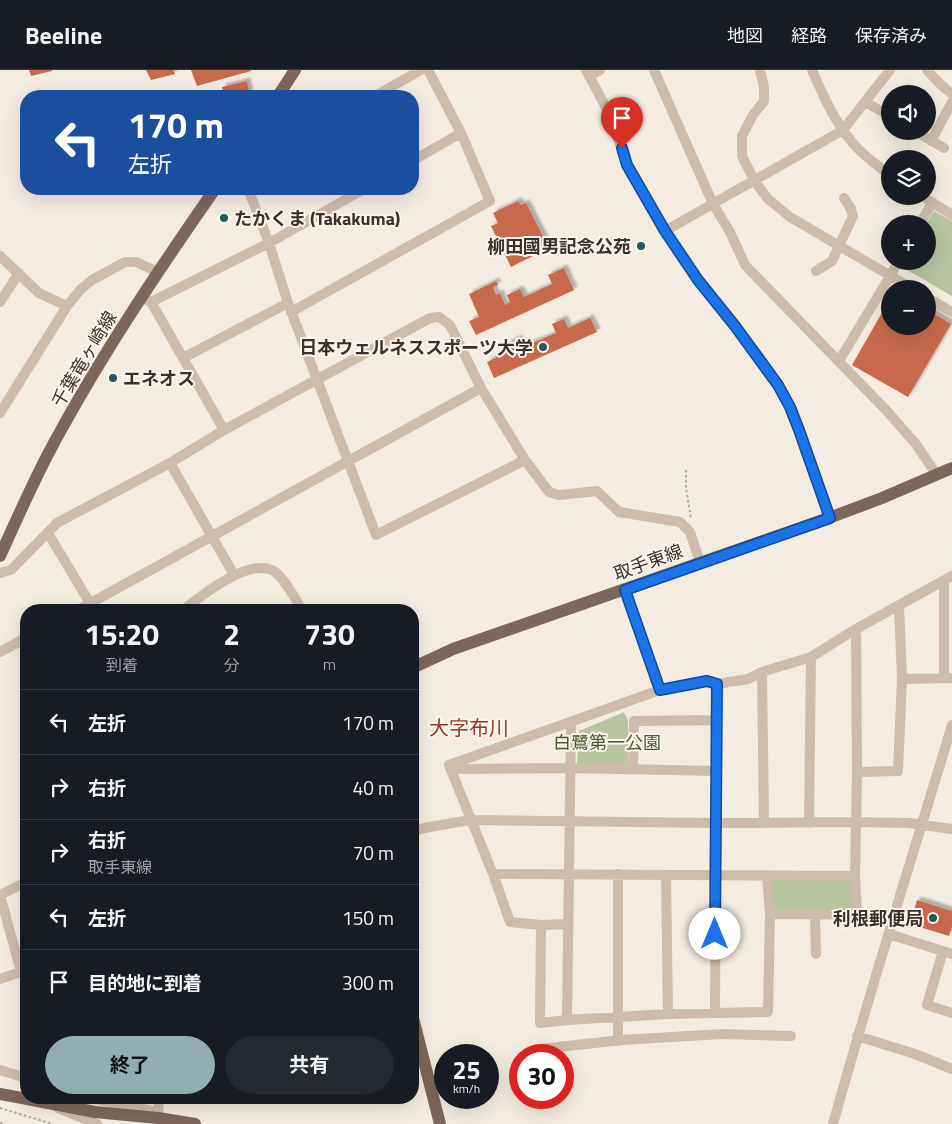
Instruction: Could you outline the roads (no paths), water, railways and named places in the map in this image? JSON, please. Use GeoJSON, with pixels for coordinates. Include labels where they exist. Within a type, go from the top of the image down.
{"type":"FeatureCollection","features":[{"type":"Feature","properties":{"kind":"main road"},"geometry":{"type":"LineString","coordinates":[[282,90],[296,70]]}},
{"type":"Feature","properties":{"kind":"main road","name":"千葉竜ヶ崎線"},"geometry":{"type":"LineString","coordinates":[[0,556],[47,456],[146,300],[158,272],[211,195]]}},
{"type":"Feature","properties":{"kind":"main road","name":"取手東線"},"geometry":{"type":"LineString","coordinates":[[419,665],[453,649],[830,518],[952,468]]}},
{"type":"Feature","properties":{"kind":"main road"},"geometry":{"type":"LineString","coordinates":[[419,1042],[440,1124]]}},
{"type":"Feature","properties":{"kind":"main road"},"geometry":{"type":"LineString","coordinates":[[0,1094],[20,1098]]}},
{"type":"Feature","properties":{"kind":"main road"},"geometry":{"type":"LineString","coordinates":[[48,1104],[95,1112],[158,1118],[195,1124]]}},
{"type":"Feature","properties":{"kind":"street"},"geometry":{"type":"LineString","coordinates":[[386,90],[421,70]]}},
{"type":"Feature","properties":{"kind":"street"},"geometry":{"type":"LineString","coordinates":[[183,358],[290,308],[490,201],[462,133],[428,70]]}},
{"type":"Feature","properties":{"kind":"street"},"geometry":{"type":"LineString","coordinates":[[600,70],[587,73],[610,115],[627,165],[665,231],[698,280],[735,326],[778,385],[790,407],[799,430],[830,518]]}},
{"type":"Feature","properties":{"kind":"street"},"geometry":{"type":"LineString","coordinates":[[654,70],[713,204],[730,232],[745,265],[886,410],[915,443],[937,475]]}},
{"type":"Feature","properties":{"kind":"street"},"geometry":{"type":"LineString","coordinates":[[760,70],[764,87],[764,101],[753,115],[742,136],[742,156],[755,182],[768,199],[790,217],[897,280]]}},
{"type":"Feature","properties":{"kind":"street"},"geometry":{"type":"LineString","coordinates":[[812,70],[834,116],[843,130],[863,153],[881,168]]}},
{"type":"Feature","properties":{"kind":"street"},"geometry":{"type":"LineString","coordinates":[[665,231],[755,182],[843,130],[890,70]]}},
{"type":"Feature","properties":{"kind":"street"},"geometry":{"type":"LineString","coordinates":[[927,70],[952,94]]}},
{"type":"Feature","properties":{"kind":"street"},"geometry":{"type":"LineString","coordinates":[[865,102],[881,111]]}},
{"type":"Feature","properties":{"kind":"street"},"geometry":{"type":"LineString","coordinates":[[936,131],[952,102]]}},
{"type":"Feature","properties":{"kind":"street"},"geometry":{"type":"LineString","coordinates":[[419,157],[462,133]]}},
{"type":"Feature","properties":{"kind":"street"},"geometry":{"type":"LineString","coordinates":[[931,140],[944,148]]}},
{"type":"Feature","properties":{"kind":"street"},"geometry":{"type":"LineString","coordinates":[[250,195],[290,308],[376,535],[525,460]]}},
{"type":"Feature","properties":{"kind":"street"},"geometry":{"type":"LineString","coordinates":[[224,430],[183,358],[146,300],[268,243],[353,195]]}},
{"type":"Feature","properties":{"kind":"street"},"geometry":{"type":"LineString","coordinates":[[816,271],[832,261],[853,216],[844,198]]}},
{"type":"Feature","properties":{"kind":"street"},"geometry":{"type":"LineString","coordinates":[[935,205],[952,215]]}},
{"type":"Feature","properties":{"kind":"street"},"geometry":{"type":"LineString","coordinates":[[0,256],[40,293],[67,306]]}},
{"type":"Feature","properties":{"kind":"street"},"geometry":{"type":"LineString","coordinates":[[0,413],[67,306],[81,289],[120,264],[131,261],[158,272]]}},
{"type":"Feature","properties":{"kind":"street"},"geometry":{"type":"LineString","coordinates":[[840,361],[894,270]]}},
{"type":"Feature","properties":{"kind":"street"},"geometry":{"type":"LineString","coordinates":[[0,302],[19,273]]}},
{"type":"Feature","properties":{"kind":"street"},"geometry":{"type":"LineString","coordinates":[[936,303],[952,312]]}},
{"type":"Feature","properties":{"kind":"street"},"geometry":{"type":"LineString","coordinates":[[0,573],[11,570],[57,523],[170,463],[224,430],[430,318],[439,317],[450,325],[481,388],[525,460],[549,492],[558,495],[597,491],[619,512],[680,522],[690,532],[700,562]]}},
{"type":"Feature","properties":{"kind":"street"},"geometry":{"type":"LineString","coordinates":[[97,604],[212,536],[481,388]]}},
{"type":"Feature","properties":{"kind":"street"},"geometry":{"type":"LineString","coordinates":[[170,463],[234,575]]}},
{"type":"Feature","properties":{"kind":"street"},"geometry":{"type":"LineString","coordinates":[[48,533],[90,604]]}},
{"type":"Feature","properties":{"kind":"street"},"geometry":{"type":"LineString","coordinates":[[190,604],[205,592],[234,575],[259,568],[272,570],[280,576],[298,604]]}},
{"type":"Feature","properties":{"kind":"street"},"geometry":{"type":"LineString","coordinates":[[568,924],[510,922],[449,765],[660,690],[707,681],[717,684],[748,678],[811,658],[856,629],[948,579],[948,678],[902,679]]}},
{"type":"Feature","properties":{"kind":"street"},"geometry":{"type":"LineString","coordinates":[[625,590],[660,690]]}},
{"type":"Feature","properties":{"kind":"street"},"geometry":{"type":"LineString","coordinates":[[857,772],[898,771],[902,679],[900,606]]}},
{"type":"Feature","properties":{"kind":"street"},"geometry":{"type":"LineString","coordinates":[[856,629],[857,772],[855,876],[857,914]]}},
{"type":"Feature","properties":{"kind":"street"},"geometry":{"type":"LineString","coordinates":[[0,652],[20,641]]}},
{"type":"Feature","properties":{"kind":"street"},"geometry":{"type":"LineString","coordinates":[[809,823],[811,658]]}},
{"type":"Feature","properties":{"kind":"street"},"geometry":{"type":"LineString","coordinates":[[762,672],[764,823]]}},
{"type":"Feature","properties":{"kind":"street"},"geometry":{"type":"LineString","coordinates":[[715,1012],[717,684]]}},
{"type":"Feature","properties":{"kind":"street"},"geometry":{"type":"LineString","coordinates":[[633,770],[634,721],[717,720]]}},
{"type":"Feature","properties":{"kind":"street"},"geometry":{"type":"LineString","coordinates":[[567,1020],[571,723]]}},
{"type":"Feature","properties":{"kind":"street"},"geometry":{"type":"LineString","coordinates":[[833,1124],[857,1036],[952,725]]}},
{"type":"Feature","properties":{"kind":"street"},"geometry":{"type":"LineString","coordinates":[[451,770],[570,768],[717,771]]}},
{"type":"Feature","properties":{"kind":"street"},"geometry":{"type":"LineString","coordinates":[[419,830],[470,820],[716,823],[856,822],[921,824],[952,829]]}},
{"type":"Feature","properties":{"kind":"street"},"geometry":{"type":"LineString","coordinates":[[492,874],[855,876]]}},
{"type":"Feature","properties":{"kind":"street"},"geometry":{"type":"LineString","coordinates":[[618,874],[618,1041]]}},
{"type":"Feature","properties":{"kind":"street"},"geometry":{"type":"LineString","coordinates":[[666,875],[668,1014]]}},
{"type":"Feature","properties":{"kind":"street"},"geometry":{"type":"LineString","coordinates":[[541,924],[540,1023],[668,1014],[768,1012],[770,914],[768,876]]}},
{"type":"Feature","properties":{"kind":"street"},"geometry":{"type":"LineString","coordinates":[[20,885],[0,895],[20,958]]}},
{"type":"Feature","properties":{"kind":"street"},"geometry":{"type":"LineString","coordinates":[[770,914],[895,915]]}},
{"type":"Feature","properties":{"kind":"street"},"geometry":{"type":"LineString","coordinates":[[814,914],[816,954]]}},
{"type":"Feature","properties":{"kind":"street"},"geometry":{"type":"LineString","coordinates":[[889,934],[948,953],[927,1005],[952,1013]]}},
{"type":"Feature","properties":{"kind":"street"},"geometry":{"type":"LineString","coordinates":[[0,979],[20,972]]}},
{"type":"Feature","properties":{"kind":"street"},"geometry":{"type":"LineString","coordinates":[[574,1045],[722,1034],[791,1036]]}},
{"type":"Feature","properties":{"kind":"street"},"geometry":{"type":"LineString","coordinates":[[857,1036],[914,1054],[952,1069]]}},
{"type":"Feature","properties":{"kind":"street"},"geometry":{"type":"LineString","coordinates":[[0,1070],[20,1076]]}},
{"type":"Feature","properties":{"kind":"street"},"geometry":{"type":"LineString","coordinates":[[48,1104],[98,1124]]}},
{"type":"Feature","properties":{"kind":"street"},"geometry":{"type":"LineString","coordinates":[[119,1104],[151,1111],[158,1118]]}},
{"type":"Feature","properties":{"kind":"street"},"geometry":{"type":"LineString","coordinates":[[158,1118],[159,1104]]}},
{"type":"Feature","properties":{"kind":"place","name":"たかくま (Takakuma)"},"geometry":{"type":"Point","coordinates":[224,218]}},
{"type":"Feature","properties":{"kind":"place","name":"柳田國男記念公苑"},"geometry":{"type":"Point","coordinates":[641,246]}},
{"type":"Feature","properties":{"kind":"place","name":"日本ウェルネススポーツ大学"},"geometry":{"type":"Point","coordinates":[543,347]}},
{"type":"Feature","properties":{"kind":"place","name":"エネオス"},"geometry":{"type":"Point","coordinates":[113,378]}},
{"type":"Feature","properties":{"kind":"place","name":"利根郵便局"},"geometry":{"type":"Point","coordinates":[933,918]}},
{"type":"Feature","properties":{"kind":"district","name":"大字布川"},"geometry":{"type":"Point","coordinates":[469,727]}},
{"type":"Feature","properties":{"kind":"park label","name":"白鷺第一公園"},"geometry":{"type":"Point","coordinates":[607,742]}}]}
